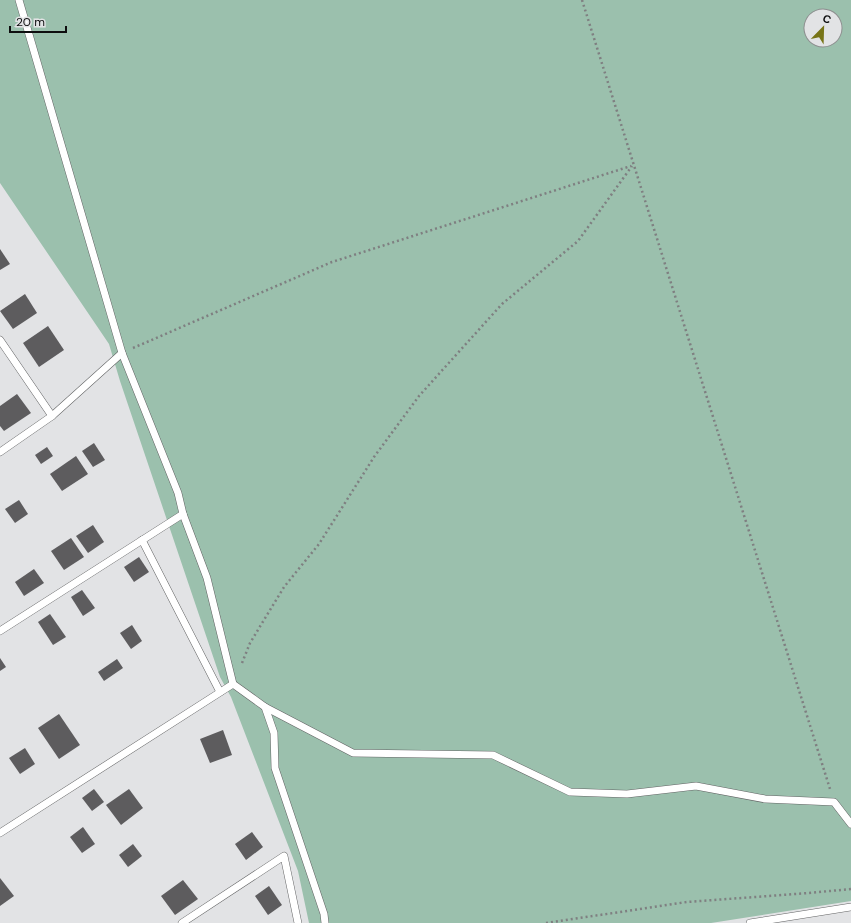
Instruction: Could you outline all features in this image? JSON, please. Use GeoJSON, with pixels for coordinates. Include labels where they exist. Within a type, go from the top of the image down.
{"type":"FeatureCollection","features":[{"type":"Feature","properties":{"kind":"lane"},"geometry":{"type":"LineString","coordinates":[[19,0],[122,353],[178,493],[183,514],[207,578],[233,684],[265,707],[353,753],[493,755],[570,792],[628,794],[696,786],[765,799],[834,802],[851,824]]}},
{"type":"Feature","properties":{"kind":"lane"},"geometry":{"type":"LineString","coordinates":[[0,340],[52,416]]}},
{"type":"Feature","properties":{"kind":"lane"},"geometry":{"type":"LineString","coordinates":[[0,452],[52,416],[122,353]]}},
{"type":"Feature","properties":{"kind":"lane"},"geometry":{"type":"LineString","coordinates":[[0,631],[183,514]]}},
{"type":"Feature","properties":{"kind":"lane"},"geometry":{"type":"LineString","coordinates":[[142,540],[220,692]]}},
{"type":"Feature","properties":{"kind":"lane"},"geometry":{"type":"LineString","coordinates":[[0,833],[233,684]]}},
{"type":"Feature","properties":{"kind":"lane"},"geometry":{"type":"LineString","coordinates":[[265,707],[274,733],[275,768],[322,907],[325,923]]}},
{"type":"Feature","properties":{"kind":"lane"},"geometry":{"type":"LineString","coordinates":[[182,923],[284,856],[298,923]]}},
{"type":"Feature","properties":{"kind":"lane"},"geometry":{"type":"LineString","coordinates":[[750,923],[851,907]]}},
{"type":"Feature","properties":{"kind":"path"},"geometry":{"type":"LineString","coordinates":[[582,0],[834,802]]}},
{"type":"Feature","properties":{"kind":"path"},"geometry":{"type":"LineString","coordinates":[[122,353],[332,262],[633,165]]}},
{"type":"Feature","properties":{"kind":"path"},"geometry":{"type":"LineString","coordinates":[[233,684],[250,643],[284,586],[319,544],[374,457],[419,396],[502,304],[578,241],[633,165]]}},
{"type":"Feature","properties":{"kind":"path"},"geometry":{"type":"LineString","coordinates":[[546,923],[687,902],[851,889]]}},
{"type":"Feature","properties":{"kind":"green space"},"geometry":{"type":"Polygon","coordinates":[[[0,0],[851,0],[851,901],[711,923],[309,923],[298,871],[231,697],[220,677],[120,381],[109,344],[0,183],[0,0]]]}},
{"type":"Feature","properties":{"kind":"building"},"geometry":{"type":"Polygon","coordinates":[[[0,249],[10,264],[0,270],[0,249]]]}},
{"type":"Feature","properties":{"kind":"building"},"geometry":{"type":"Polygon","coordinates":[[[25,294],[37,313],[13,329],[0,311],[25,294]]]}},
{"type":"Feature","properties":{"kind":"building"},"geometry":{"type":"Polygon","coordinates":[[[48,326],[64,350],[39,367],[23,343],[48,326]]]}},
{"type":"Feature","properties":{"kind":"building"},"geometry":{"type":"Polygon","coordinates":[[[17,394],[31,413],[4,431],[0,426],[0,406],[17,394]]]}},
{"type":"Feature","properties":{"kind":"building"},"geometry":{"type":"Polygon","coordinates":[[[94,443],[105,460],[93,467],[82,451],[94,443]]]}},
{"type":"Feature","properties":{"kind":"building"},"geometry":{"type":"Polygon","coordinates":[[[47,447],[53,456],[41,464],[35,455],[47,447]]]}},
{"type":"Feature","properties":{"kind":"building"},"geometry":{"type":"Polygon","coordinates":[[[76,456],[88,474],[62,491],[50,474],[76,456]]]}},
{"type":"Feature","properties":{"kind":"building"},"geometry":{"type":"Polygon","coordinates":[[[19,500],[28,514],[15,523],[5,509],[19,500]]]}},
{"type":"Feature","properties":{"kind":"building"},"geometry":{"type":"Polygon","coordinates":[[[93,525],[104,542],[88,553],[76,536],[93,525]]]}},
{"type":"Feature","properties":{"kind":"building"},"geometry":{"type":"Polygon","coordinates":[[[71,538],[84,557],[64,570],[51,551],[71,538]]]}},
{"type":"Feature","properties":{"kind":"building"},"geometry":{"type":"Polygon","coordinates":[[[139,557],[149,572],[134,582],[124,567],[139,557]]]}},
{"type":"Feature","properties":{"kind":"building"},"geometry":{"type":"Polygon","coordinates":[[[34,569],[44,583],[24,596],[15,582],[34,569]]]}},
{"type":"Feature","properties":{"kind":"building"},"geometry":{"type":"Polygon","coordinates":[[[82,590],[95,608],[83,616],[71,597],[82,590]]]}},
{"type":"Feature","properties":{"kind":"building"},"geometry":{"type":"Polygon","coordinates":[[[50,614],[66,637],[53,645],[38,622],[50,614]]]}},
{"type":"Feature","properties":{"kind":"building"},"geometry":{"type":"Polygon","coordinates":[[[132,625],[142,641],[131,649],[120,633],[132,625]]]}},
{"type":"Feature","properties":{"kind":"building"},"geometry":{"type":"Polygon","coordinates":[[[0,658],[6,667],[0,671],[0,658]]]}},
{"type":"Feature","properties":{"kind":"building"},"geometry":{"type":"Polygon","coordinates":[[[117,659],[123,668],[104,681],[98,672],[117,659]]]}},
{"type":"Feature","properties":{"kind":"building"},"geometry":{"type":"Polygon","coordinates":[[[59,714],[80,745],[59,759],[38,728],[59,714]]]}},
{"type":"Feature","properties":{"kind":"building"},"geometry":{"type":"Polygon","coordinates":[[[223,730],[232,755],[210,763],[200,739],[223,730]]]}},
{"type":"Feature","properties":{"kind":"building"},"geometry":{"type":"Polygon","coordinates":[[[25,748],[35,764],[20,774],[9,758],[25,748]]]}},
{"type":"Feature","properties":{"kind":"building"},"geometry":{"type":"Polygon","coordinates":[[[94,789],[104,802],[92,811],[82,798],[94,789]]]}},
{"type":"Feature","properties":{"kind":"building"},"geometry":{"type":"Polygon","coordinates":[[[129,789],[143,808],[121,825],[106,805],[129,789]]]}},
{"type":"Feature","properties":{"kind":"building"},"geometry":{"type":"Polygon","coordinates":[[[83,827],[95,844],[82,853],[70,837],[83,827]]]}},
{"type":"Feature","properties":{"kind":"building"},"geometry":{"type":"Polygon","coordinates":[[[252,832],[263,847],[246,860],[235,844],[252,832]]]}},
{"type":"Feature","properties":{"kind":"building"},"geometry":{"type":"Polygon","coordinates":[[[133,844],[142,856],[128,867],[119,855],[133,844]]]}},
{"type":"Feature","properties":{"kind":"building"},"geometry":{"type":"Polygon","coordinates":[[[0,878],[14,896],[0,906],[0,878]]]}},
{"type":"Feature","properties":{"kind":"building"},"geometry":{"type":"Polygon","coordinates":[[[183,880],[198,899],[175,915],[161,896],[183,880]]]}},
{"type":"Feature","properties":{"kind":"building"},"geometry":{"type":"Polygon","coordinates":[[[269,886],[282,905],[268,915],[255,896],[269,886]]]}}]}
